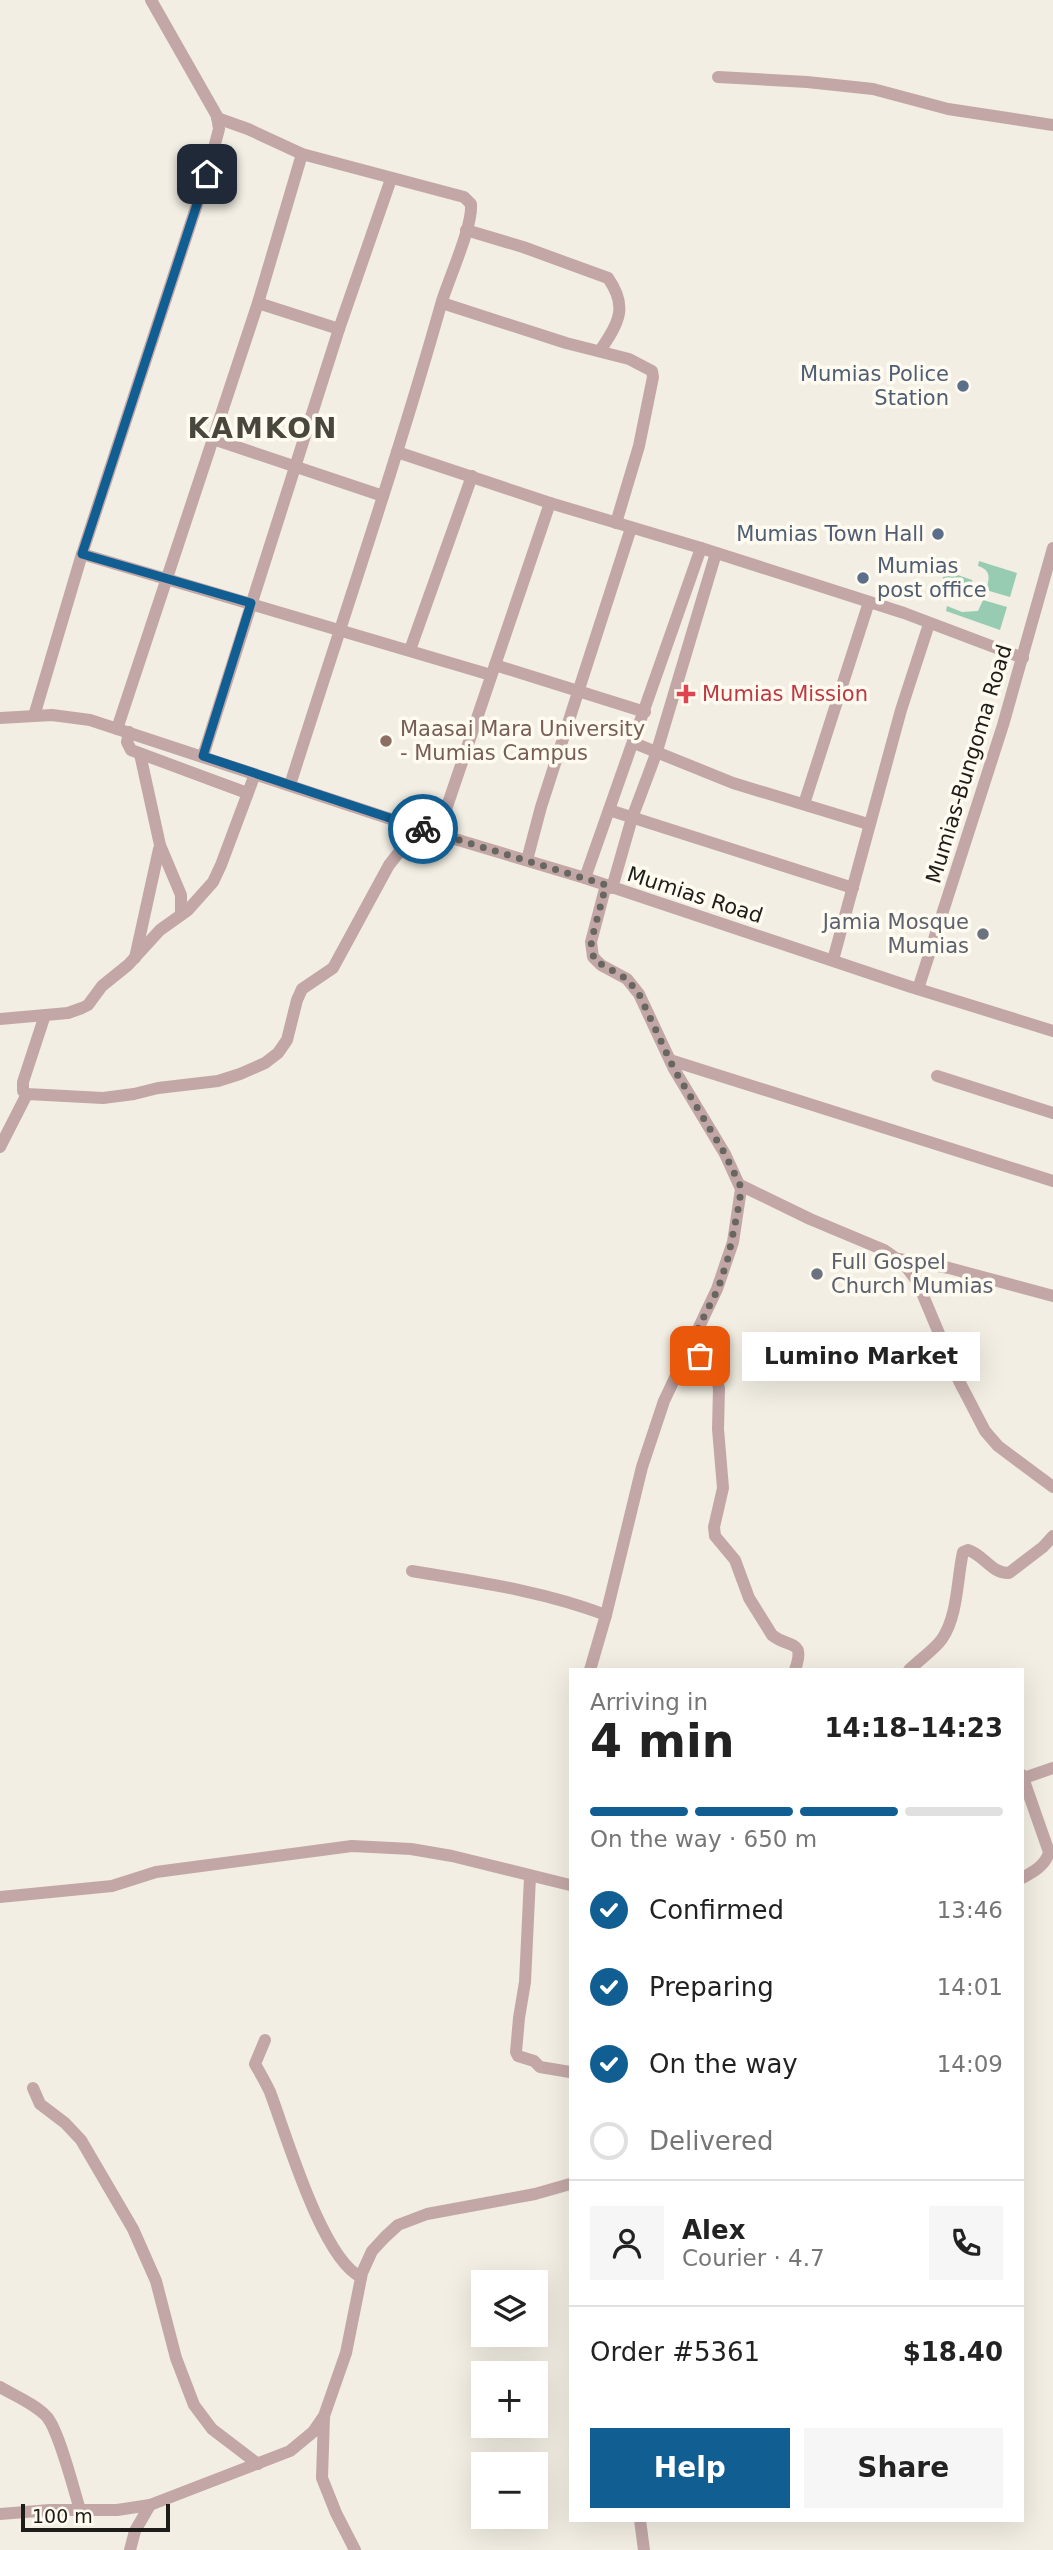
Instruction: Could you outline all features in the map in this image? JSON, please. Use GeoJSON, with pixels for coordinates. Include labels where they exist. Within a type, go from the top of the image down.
{"type":"FeatureCollection","features":[{"type":"Feature","properties":{"kind":"street"},"geometry":{"type":"LineString","coordinates":[[34,716],[82,554],[218,135],[217,118],[150,0]]}},
{"type":"Feature","properties":{"kind":"street"},"geometry":{"type":"LineString","coordinates":[[718,77],[873,89],[948,109],[1053,125]]}},
{"type":"Feature","properties":{"kind":"street"},"geometry":{"type":"LineString","coordinates":[[217,118],[302,153],[467,198],[472,209],[290,785]]}},
{"type":"Feature","properties":{"kind":"street"},"geometry":{"type":"LineString","coordinates":[[247,793],[140,754],[128,747],[123,730],[167,578],[258,303],[302,153]]}},
{"type":"Feature","properties":{"kind":"street"},"geometry":{"type":"LineString","coordinates":[[203,756],[339,329],[391,179]]}},
{"type":"Feature","properties":{"kind":"street"},"geometry":{"type":"LineString","coordinates":[[466,230],[523,247],[608,278],[618,294],[620,313],[600,351]]}},
{"type":"Feature","properties":{"kind":"street"},"geometry":{"type":"LineString","coordinates":[[258,303],[339,329]]}},
{"type":"Feature","properties":{"kind":"street"},"geometry":{"type":"LineString","coordinates":[[442,303],[566,343],[637,362],[650,370],[653,374],[639,446],[616,523]]}},
{"type":"Feature","properties":{"kind":"street"},"geometry":{"type":"LineString","coordinates":[[213,439],[383,496]]}},
{"type":"Feature","properties":{"kind":"street"},"geometry":{"type":"LineString","coordinates":[[397,452],[550,503],[869,602],[1023,658]]}},
{"type":"Feature","properties":{"kind":"street"},"geometry":{"type":"LineString","coordinates":[[410,650],[472,476]]}},
{"type":"Feature","properties":{"kind":"street"},"geometry":{"type":"LineString","coordinates":[[438,833],[550,503]]}},
{"type":"Feature","properties":{"kind":"street"},"geometry":{"type":"LineString","coordinates":[[527,860],[541,807],[631,528]]}},
{"type":"Feature","properties":{"kind":"street"},"geometry":{"type":"LineString","coordinates":[[585,878],[701,548]]}},
{"type":"Feature","properties":{"kind":"street","name":"Mumias-Bungoma Road"},"geometry":{"type":"LineString","coordinates":[[918,989],[1023,658],[1053,548]]}},
{"type":"Feature","properties":{"kind":"street"},"geometry":{"type":"LineString","coordinates":[[591,1668],[642,1467],[664,1401],[718,1289],[728,1258],[740,1200],[740,1185],[670,1060],[646,1005],[627,979],[601,965],[593,957],[591,942],[656,754],[716,553]]}},
{"type":"Feature","properties":{"kind":"street"},"geometry":{"type":"LineString","coordinates":[[82,554],[410,650],[578,691],[645,712]]}},
{"type":"Feature","properties":{"kind":"street"},"geometry":{"type":"LineString","coordinates":[[804,804],[869,602]]}},
{"type":"Feature","properties":{"kind":"street"},"geometry":{"type":"LineString","coordinates":[[833,960],[868,824],[929,624]]}},
{"type":"Feature","properties":{"kind":"street","name":"Mumias Road"},"geometry":{"type":"LineString","coordinates":[[0,718],[74,718],[123,730],[418,828],[585,878],[1053,1031]]}},
{"type":"Feature","properties":{"kind":"street"},"geometry":{"type":"LineString","coordinates":[[634,743],[733,783],[868,824]]}},
{"type":"Feature","properties":{"kind":"street"},"geometry":{"type":"LineString","coordinates":[[140,754],[160,845],[181,895],[181,915]]}},
{"type":"Feature","properties":{"kind":"street"},"geometry":{"type":"LineString","coordinates":[[0,1019],[68,1013],[88,1005],[102,986],[135,958],[160,930],[181,915],[213,882],[254,774]]}},
{"type":"Feature","properties":{"kind":"street"},"geometry":{"type":"LineString","coordinates":[[609,810],[853,888]]}},
{"type":"Feature","properties":{"kind":"street"},"geometry":{"type":"LineString","coordinates":[[45,1015],[23,1082],[23,1091],[27,1094],[103,1098],[134,1094],[158,1088],[218,1081],[265,1063],[278,1053],[287,1040],[302,989],[332,968],[389,865],[418,828]]}},
{"type":"Feature","properties":{"kind":"street"},"geometry":{"type":"LineString","coordinates":[[135,958],[160,845]]}},
{"type":"Feature","properties":{"kind":"street"},"geometry":{"type":"LineString","coordinates":[[670,1060],[1053,1181]]}},
{"type":"Feature","properties":{"kind":"street"},"geometry":{"type":"LineString","coordinates":[[937,1076],[1053,1113]]}},
{"type":"Feature","properties":{"kind":"street"},"geometry":{"type":"LineString","coordinates":[[0,1147],[27,1094]]}},
{"type":"Feature","properties":{"kind":"street"},"geometry":{"type":"LineString","coordinates":[[740,1185],[810,1219],[884,1250],[898,1259],[917,1281],[959,1381],[985,1432],[998,1446],[1053,1487]]}},
{"type":"Feature","properties":{"kind":"street"},"geometry":{"type":"LineString","coordinates":[[898,1259],[949,1268],[1053,1296]]}},
{"type":"Feature","properties":{"kind":"street"},"geometry":{"type":"LineString","coordinates":[[689,1346],[711,1367],[719,1388],[718,1429],[723,1488],[714,1527],[715,1536],[735,1560],[749,1598],[772,1635],[797,1647],[799,1656],[796,1668]]}},
{"type":"Feature","properties":{"kind":"street"},"geometry":{"type":"LineString","coordinates":[[911,1668],[945,1634],[963,1552],[968,1550],[976,1553],[998,1572],[1009,1573],[1053,1536]]}},
{"type":"Feature","properties":{"kind":"street"},"geometry":{"type":"LineString","coordinates":[[412,1571],[536,1593],[569,1601],[606,1615]]}},
{"type":"Feature","properties":{"kind":"street"},"geometry":{"type":"LineString","coordinates":[[1024,1776],[1053,1768]]}},
{"type":"Feature","properties":{"kind":"street"},"geometry":{"type":"LineString","coordinates":[[1024,1779],[1049,1852],[1048,1858],[1041,1865],[1024,1877]]}},
{"type":"Feature","properties":{"kind":"street"},"geometry":{"type":"LineString","coordinates":[[0,1898],[112,1886],[164,1871],[352,1846],[411,1849],[452,1856],[569,1885]]}},
{"type":"Feature","properties":{"kind":"street"},"geometry":{"type":"LineString","coordinates":[[530,1877],[525,1982],[516,2052],[540,2067],[569,2072]]}},
{"type":"Feature","properties":{"kind":"street"},"geometry":{"type":"LineString","coordinates":[[265,2040],[255,2064],[270,2091],[285,2140],[330,2245],[351,2273],[361,2277]]}},
{"type":"Feature","properties":{"kind":"street"},"geometry":{"type":"LineString","coordinates":[[33,2088],[40,2104],[65,2123],[81,2140],[133,2228],[156,2281],[176,2358],[194,2405],[212,2429],[258,2463]]}},
{"type":"Feature","properties":{"kind":"street"},"geometry":{"type":"LineString","coordinates":[[0,2514],[50,2510],[117,2510],[150,2505],[298,2446],[324,2416],[346,2353],[361,2277],[372,2251],[398,2225],[449,2209],[536,2194],[569,2184]]}},
{"type":"Feature","properties":{"kind":"street"},"geometry":{"type":"LineString","coordinates":[[0,2388],[35,2407],[50,2420],[80,2510]]}},
{"type":"Feature","properties":{"kind":"street"},"geometry":{"type":"LineString","coordinates":[[324,2416],[322,2478],[355,2550]]}},
{"type":"Feature","properties":{"kind":"street"},"geometry":{"type":"LineString","coordinates":[[130,2550],[135,2531],[150,2505]]}},
{"type":"Feature","properties":{"kind":"street"},"geometry":{"type":"LineString","coordinates":[[640,2522],[644,2550]]}},
{"type":"Feature","properties":{"kind":"green space"},"geometry":{"type":"Polygon","coordinates":[[[979,561],[1017,573],[1010,597],[986,590],[988,575],[978,566],[979,561]]]}},
{"type":"Feature","properties":{"kind":"green space"},"geometry":{"type":"Polygon","coordinates":[[[949,572],[972,580],[974,587],[964,594],[950,589],[943,577],[949,572]]]}},
{"type":"Feature","properties":{"kind":"green space"},"geometry":{"type":"Polygon","coordinates":[[[983,600],[1007,607],[1000,630],[946,611],[947,606],[962,612],[978,611],[983,600]]]}},
{"type":"Feature","properties":{"kind":"way so far"},"geometry":{"type":"LineString","coordinates":[[423,829],[606,885],[591,942],[594,960],[627,979],[639,994],[674,1069],[725,1154],[741,1189],[733,1242],[718,1289],[689,1346],[700,1356]]}},
{"type":"Feature","properties":{"kind":"place","name":"Mumias Police Station"},"geometry":{"type":"Point","coordinates":[963,386]}},
{"type":"Feature","properties":{"kind":"place","name":"Mumias Town Hall"},"geometry":{"type":"Point","coordinates":[938,534]}},
{"type":"Feature","properties":{"kind":"place","name":"Mumias post office"},"geometry":{"type":"Point","coordinates":[863,578]}},
{"type":"Feature","properties":{"kind":"place","name":"Mumias Mission"},"geometry":{"type":"Point","coordinates":[686,694]}},
{"type":"Feature","properties":{"kind":"place","name":"Maasai Mara University - Mumias Campus"},"geometry":{"type":"Point","coordinates":[386,741]}},
{"type":"Feature","properties":{"kind":"place","name":"Jamia Mosque Mumias"},"geometry":{"type":"Point","coordinates":[983,934]}},
{"type":"Feature","properties":{"kind":"place","name":"Full Gospel Church Mumias"},"geometry":{"type":"Point","coordinates":[817,1274]}},
{"type":"Feature","properties":{"kind":"place","name":"Lumino Market"},"geometry":{"type":"Point","coordinates":[700,1356]}},
{"type":"Feature","properties":{"kind":"district","name":"KAMKON"},"geometry":{"type":"Point","coordinates":[263,428]}},
{"type":"Feature","properties":{"kind":"route"},"geometry":{"type":"LineString","coordinates":[[207,174],[82,554],[251,603],[203,756],[423,829]]}}]}
